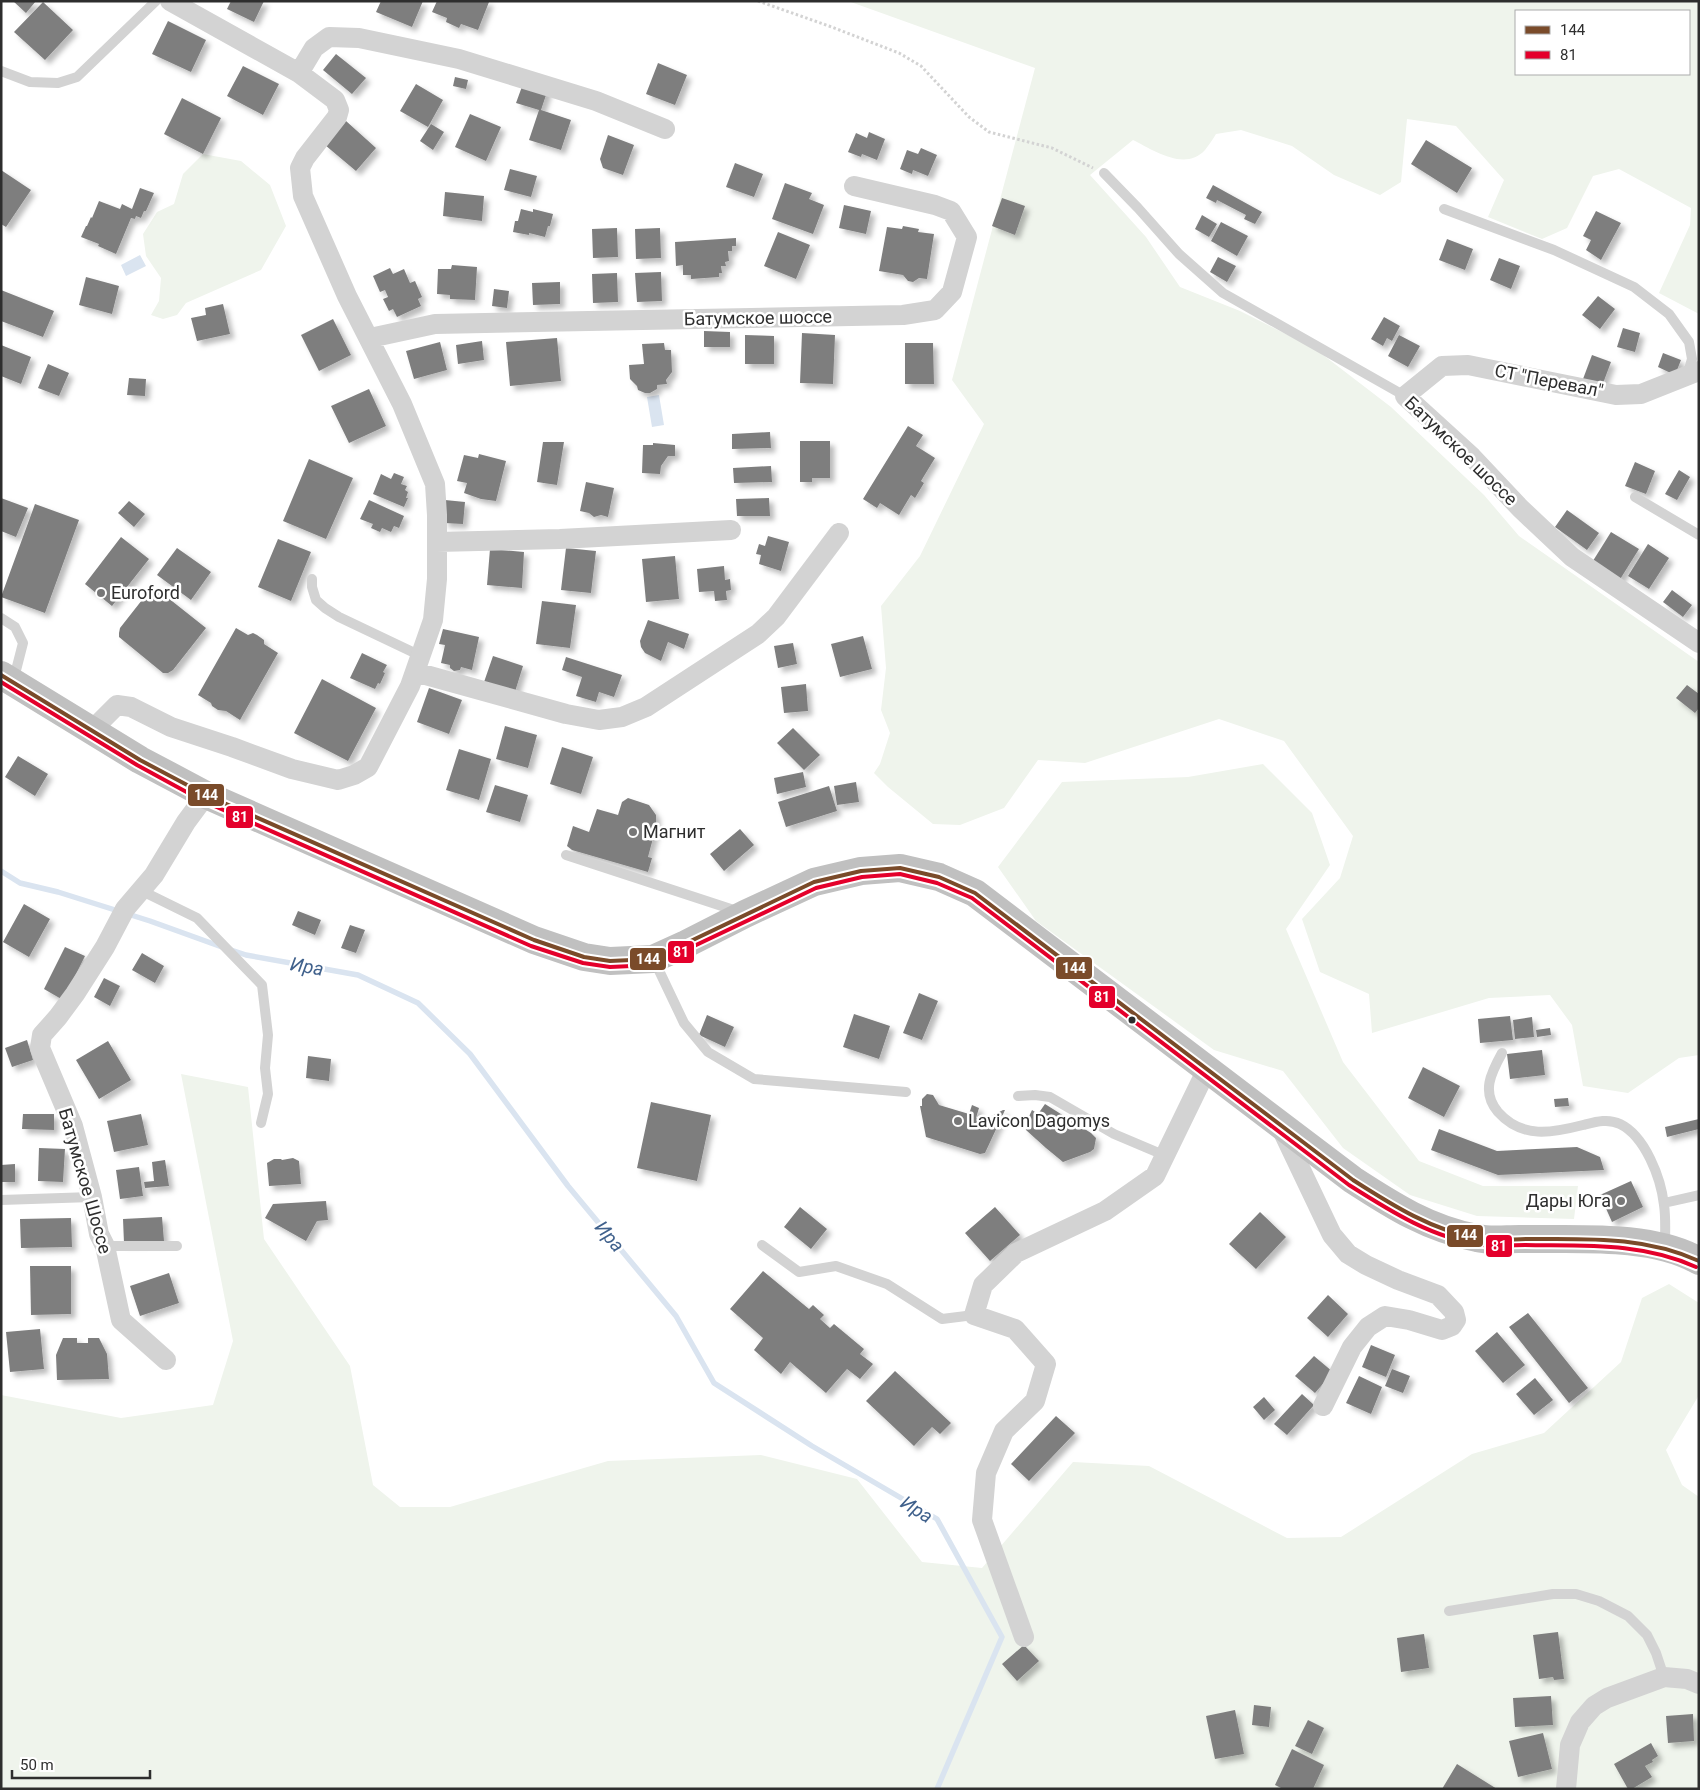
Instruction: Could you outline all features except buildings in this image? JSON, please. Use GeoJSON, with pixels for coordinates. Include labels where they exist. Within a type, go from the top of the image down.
{"type":"FeatureCollection","features":[{"type":"Feature","properties":{"kind":"highway"},"geometry":{"type":"LineString","coordinates":[[7,679],[140,760],[206,795],[534,940],[584,957],[610,961],[653,959],[814,882],[861,871],[900,868],[939,877],[975,893],[1353,1180],[1396,1208],[1419,1220],[1478,1239],[1635,1241],[1665,1247],[1699,1261]]}},
{"type":"Feature","properties":{"kind":"street"},"geometry":{"type":"LineString","coordinates":[[91,731],[118,705],[131,707],[171,727],[232,747],[292,770],[338,780],[354,775],[368,767],[410,686],[433,620],[437,578],[434,484],[402,404],[347,296],[303,196],[300,168],[305,158],[337,117],[339,110],[335,100],[299,73],[170,1]]}},
{"type":"Feature","properties":{"kind":"street"},"geometry":{"type":"LineString","coordinates":[[299,73],[314,48],[329,37],[359,38],[459,59],[596,101],[665,129]]}},
{"type":"Feature","properties":{"kind":"street","name":"Батумское шоссе"},"geometry":{"type":"LineString","coordinates":[[370,338],[434,324],[903,315],[935,310],[952,292],[967,237],[951,211],[935,205],[854,186]]}},
{"type":"Feature","properties":{"kind":"street","name":"СТ \"Перевал\""},"geometry":{"type":"LineString","coordinates":[[1405,396],[1442,366],[1468,365],[1616,395],[1642,394],[1693,374]]}},
{"type":"Feature","properties":{"kind":"street","name":"Батумское шоссе"},"geometry":{"type":"LineString","coordinates":[[1405,396],[1472,457],[1520,508],[1572,557],[1699,643]]}},
{"type":"Feature","properties":{"kind":"street"},"geometry":{"type":"LineString","coordinates":[[437,542],[560,539],[731,530]]}},
{"type":"Feature","properties":{"kind":"street"},"geometry":{"type":"LineString","coordinates":[[418,664],[566,714],[599,720],[622,717],[646,707],[758,634],[776,617],[839,533]]}},
{"type":"Feature","properties":{"kind":"street","name":"Батумское Шоссе"},"geometry":{"type":"LineString","coordinates":[[166,1360],[121,1320],[105,1246],[99,1234],[92,1197],[73,1126],[40,1048],[42,1035],[58,1018],[75,994],[105,947],[125,909],[154,875],[186,822],[206,795]]}},
{"type":"Feature","properties":{"kind":"street"},"geometry":{"type":"LineString","coordinates":[[1024,1637],[982,1520],[986,1474],[1004,1431],[1035,1402],[1046,1364],[1015,1330],[974,1315],[983,1285],[1016,1252],[1105,1211],[1155,1176],[1207,1069]]}},
{"type":"Feature","properties":{"kind":"street"},"geometry":{"type":"LineString","coordinates":[[1279,1124],[1332,1235],[1348,1254],[1398,1280],[1438,1294],[1454,1312],[1456,1320],[1452,1326],[1442,1330],[1409,1320],[1385,1316],[1368,1327],[1352,1346],[1324,1406]]}},
{"type":"Feature","properties":{"kind":"street"},"geometry":{"type":"LineString","coordinates":[[1566,1789],[1570,1745],[1580,1722],[1594,1706],[1607,1698],[1664,1677],[1687,1679],[1699,1684]]}},
{"type":"Feature","properties":{"kind":"lane"},"geometry":{"type":"LineString","coordinates":[[1,71],[30,82],[58,83],[77,78],[156,1]]}},
{"type":"Feature","properties":{"kind":"lane","name":"Батумское шоссе"},"geometry":{"type":"LineString","coordinates":[[1104,173],[1179,254],[1223,293],[1405,396]]}},
{"type":"Feature","properties":{"kind":"lane"},"geometry":{"type":"LineString","coordinates":[[1444,209],[1554,250],[1634,286],[1669,314],[1689,342],[1693,374]]}},
{"type":"Feature","properties":{"kind":"lane"},"geometry":{"type":"LineString","coordinates":[[1635,497],[1699,534]]}},
{"type":"Feature","properties":{"kind":"lane"},"geometry":{"type":"LineString","coordinates":[[312,579],[316,600],[339,617],[418,664]]}},
{"type":"Feature","properties":{"kind":"lane"},"geometry":{"type":"LineString","coordinates":[[1,618],[15,627],[23,643],[7,679]]}},
{"type":"Feature","properties":{"kind":"lane"},"geometry":{"type":"LineString","coordinates":[[566,855],[745,914]]}},
{"type":"Feature","properties":{"kind":"lane"},"geometry":{"type":"LineString","coordinates":[[140,890],[197,918],[262,984],[268,1035],[266,1068],[268,1094],[261,1123]]}},
{"type":"Feature","properties":{"kind":"lane"},"geometry":{"type":"LineString","coordinates":[[653,959],[684,1023],[708,1052],[754,1079],[906,1092]]}},
{"type":"Feature","properties":{"kind":"lane"},"geometry":{"type":"LineString","coordinates":[[1502,1053],[1488,1085],[1491,1104],[1507,1121],[1529,1131],[1554,1132],[1600,1120],[1619,1124],[1637,1137],[1654,1166],[1664,1204],[1665,1247]]}},
{"type":"Feature","properties":{"kind":"lane"},"geometry":{"type":"LineString","coordinates":[[1018,1096],[1035,1095],[1050,1097],[1114,1134],[1166,1156]]}},
{"type":"Feature","properties":{"kind":"lane"},"geometry":{"type":"LineString","coordinates":[[1664,1204],[1699,1195]]}},
{"type":"Feature","properties":{"kind":"lane"},"geometry":{"type":"LineString","coordinates":[[1,1200],[92,1197]]}},
{"type":"Feature","properties":{"kind":"lane"},"geometry":{"type":"LineString","coordinates":[[762,1245],[799,1272],[836,1266],[887,1284],[942,1319],[974,1315]]}},
{"type":"Feature","properties":{"kind":"lane"},"geometry":{"type":"LineString","coordinates":[[105,1246],[177,1246]]}},
{"type":"Feature","properties":{"kind":"lane"},"geometry":{"type":"LineString","coordinates":[[1449,1611],[1553,1594],[1576,1594],[1599,1601],[1628,1616],[1648,1635],[1664,1677]]}},
{"type":"Feature","properties":{"kind":"path"},"geometry":{"type":"LineString","coordinates":[[758,1],[898,53],[921,66],[969,117],[989,132],[1052,148],[1104,173]]}},
{"type":"Feature","properties":{"kind":"shaded area"},"geometry":{"type":"Polygon","coordinates":[[[848,1],[1699,1],[1699,314],[1659,293],[1690,225],[1691,208],[1619,169],[1593,176],[1567,228],[1542,239],[1488,217],[1504,180],[1456,126],[1407,119],[1401,182],[1380,195],[1334,175],[1292,146],[1241,130],[1216,134],[1205,150],[1197,156],[1188,159],[1169,157],[1133,140],[1090,175],[1146,237],[1180,287],[1240,311],[1314,348],[1391,407],[1484,495],[1519,536],[1699,662],[1699,1055],[1679,1058],[1628,1093],[1583,1086],[1572,1025],[1550,995],[1489,998],[1372,1033],[1369,994],[1320,972],[1302,919],[1340,878],[1353,836],[1284,741],[1219,719],[1085,763],[1038,760],[1004,808],[960,825],[933,824],[888,787],[874,773],[880,764],[890,733],[881,710],[886,668],[881,606],[920,556],[984,424],[952,380],[1035,68],[848,1]]]}},
{"type":"Feature","properties":{"kind":"shaded area"},"geometry":{"type":"Polygon","coordinates":[[[203,154],[241,161],[270,185],[286,226],[261,270],[186,303],[177,315],[163,319],[151,315],[159,301],[161,278],[146,256],[143,234],[157,212],[174,204],[183,174],[203,154]]]}},
{"type":"Feature","properties":{"kind":"shaded area"},"geometry":{"type":"Polygon","coordinates":[[[140,255],[146,266],[126,276],[121,265],[140,255]]]}},
{"type":"Feature","properties":{"kind":"shaded area"},"geometry":{"type":"Polygon","coordinates":[[[659,395],[664,425],[652,427],[647,397],[659,395]]]}},
{"type":"Feature","properties":{"kind":"shaded area"},"geometry":{"type":"Polygon","coordinates":[[[1263,764],[1312,813],[1330,865],[1286,929],[1343,1062],[1419,1161],[1483,1186],[1578,1186],[1574,1219],[1477,1216],[1410,1195],[1343,1148],[1283,1071],[1214,1050],[1036,921],[998,867],[1062,782],[1188,777],[1263,764]]]}},
{"type":"Feature","properties":{"kind":"shaded area"},"geometry":{"type":"Polygon","coordinates":[[[181,1074],[248,1087],[264,1239],[350,1366],[373,1485],[400,1507],[450,1507],[608,1461],[761,1455],[857,1479],[922,1562],[982,1568],[1073,1462],[1149,1466],[1287,1538],[1341,1537],[1472,1454],[1544,1433],[1621,1362],[1642,1298],[1669,1284],[1699,1303],[1699,1395],[1666,1450],[1682,1485],[1699,1497],[1699,1789],[1,1789],[1,1395],[121,1418],[213,1405],[233,1341],[181,1074]]]}},
{"type":"Feature","properties":{"kind":"waterway","name":"Ира"},"geometry":{"type":"LineString","coordinates":[[1,871],[20,883],[58,892],[150,921],[222,947]]}},
{"type":"Feature","properties":{"kind":"waterway","name":"Ира"},"geometry":{"type":"LineString","coordinates":[[231,950],[246,955],[358,975],[418,1003],[470,1054],[568,1186],[676,1316],[714,1383],[812,1446],[937,1519],[1002,1637],[937,1789]]}},
{"type":"Feature","properties":{"kind":"transit line","name":"144"},"geometry":{"type":"LineString","coordinates":[[1,675],[140,760],[206,795],[534,940],[584,957],[610,961],[653,959],[814,882],[861,871],[900,868],[939,877],[975,893],[1353,1180],[1414,1216],[1446,1230],[1480,1239],[1595,1239],[1637,1243],[1679,1253],[1699,1261]]}},
{"type":"Feature","properties":{"kind":"transit line","name":"81"},"geometry":{"type":"LineString","coordinates":[[1,682],[137,765],[203,801],[531,946],[583,963],[610,967],[654,965],[816,888],[862,877],[900,874],[937,883],[972,898],[1349,1185],[1413,1222],[1447,1237],[1483,1245],[1569,1245],[1633,1249],[1655,1253],[1696,1267]]}},
{"type":"Feature","properties":{"kind":"place","name":"Euroford"},"geometry":{"type":"Point","coordinates":[101,593]}},
{"type":"Feature","properties":{"kind":"place","name":"Магнит"},"geometry":{"type":"Point","coordinates":[633,832]}},
{"type":"Feature","properties":{"kind":"place","name":"Lavicon Dagomys"},"geometry":{"type":"Point","coordinates":[958,1121]}},
{"type":"Feature","properties":{"kind":"place","name":"Дары Юга"},"geometry":{"type":"Point","coordinates":[1621,1201]}}]}
